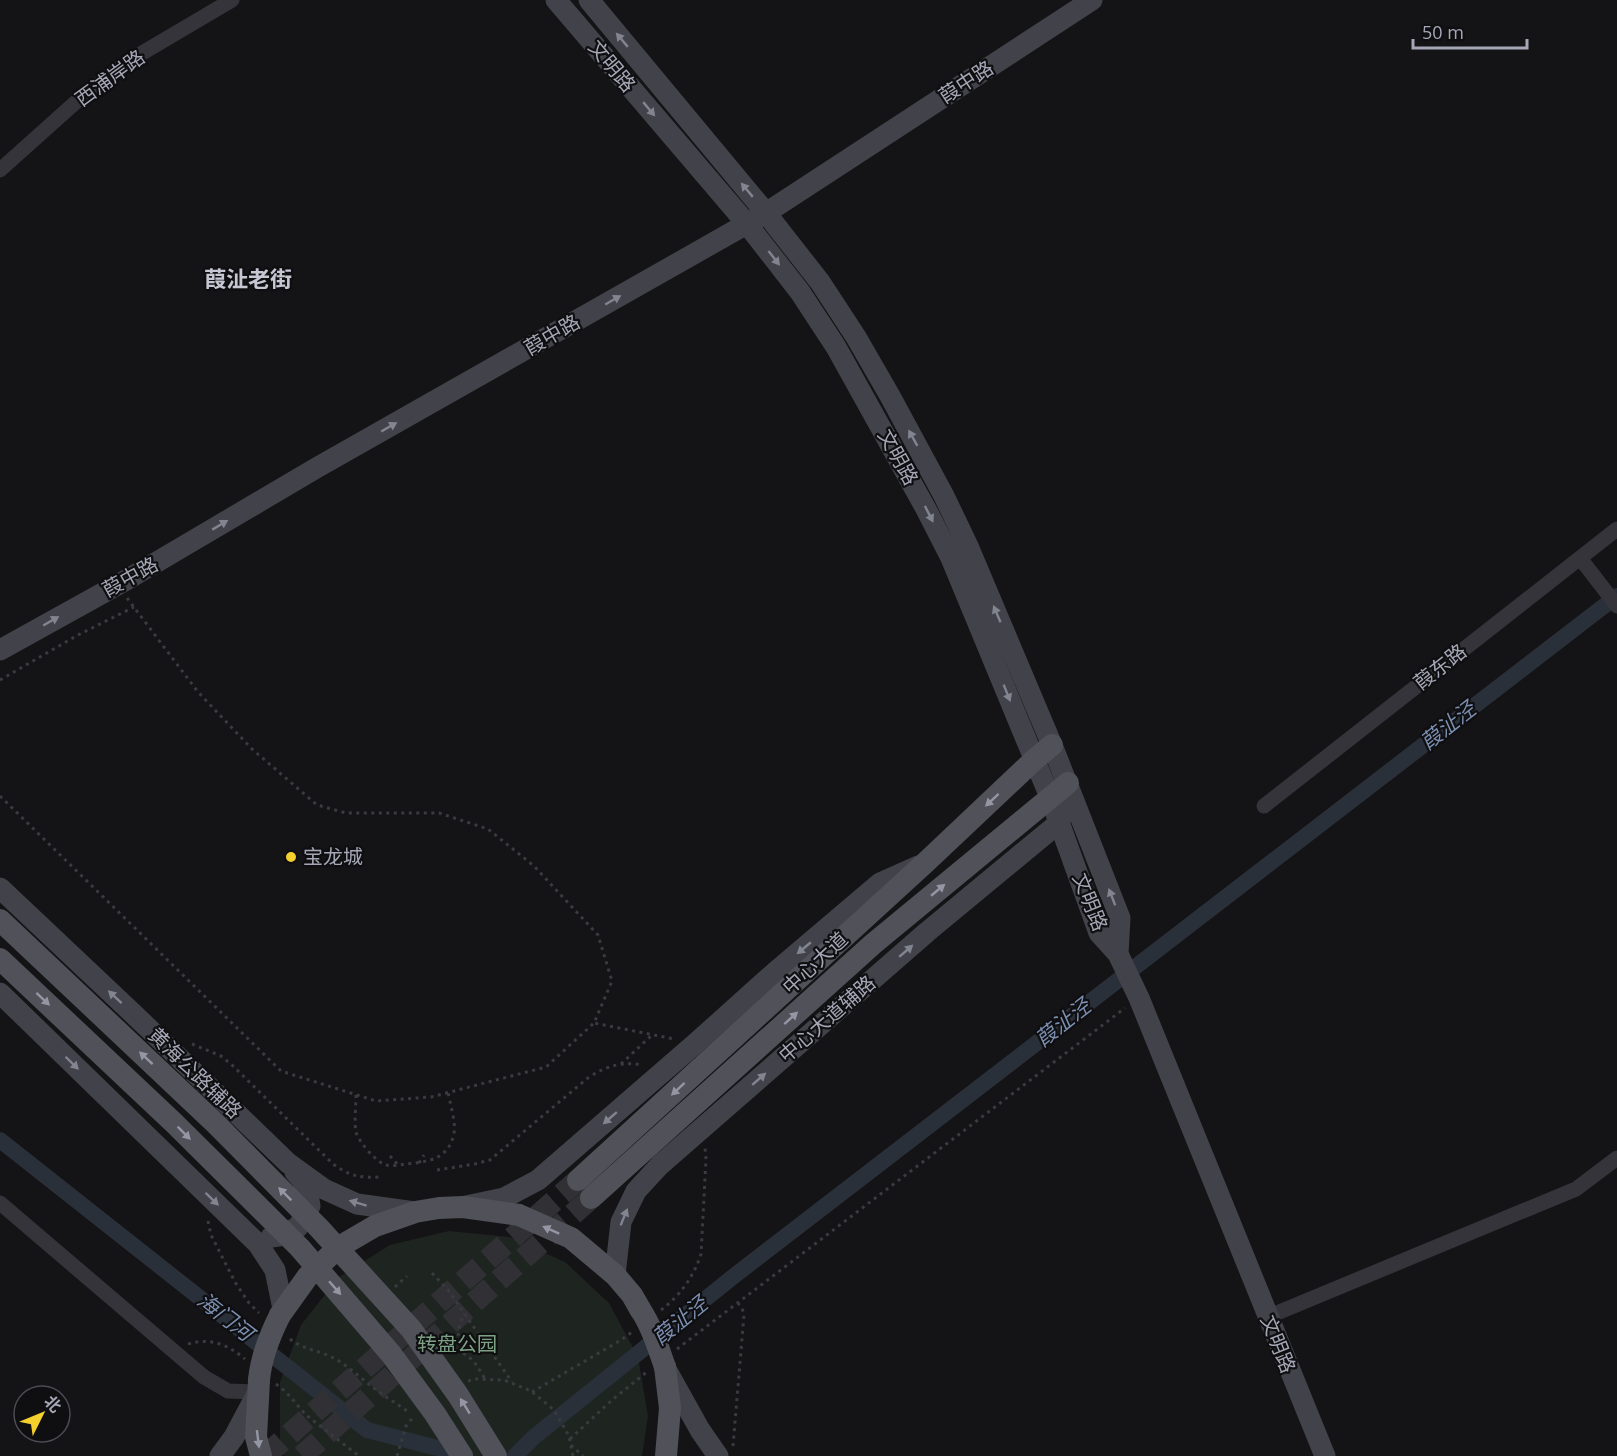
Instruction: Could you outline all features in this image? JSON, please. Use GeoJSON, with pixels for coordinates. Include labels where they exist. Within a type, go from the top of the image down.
{"type":"FeatureCollection","features":[{"type":"Feature","properties":{"kind":"main road","name":"文明路"},"geometry":{"type":"LineString","coordinates":[[556,0],[747,224],[800,292],[836,347],[951,558],[1035,760],[1059,790],[1120,918],[1118,954]]}},
{"type":"Feature","properties":{"kind":"main road","name":"文明路"},"geometry":{"type":"LineString","coordinates":[[589,0],[766,213],[820,282],[856,336],[944,496],[968,546],[1052,746],[1059,790],[1060,822],[1099,933],[1118,954],[1138,998],[1325,1456]]}},
{"type":"Feature","properties":{"kind":"main road","name":"葭中路"},"geometry":{"type":"LineString","coordinates":[[0,650],[766,213],[1092,0]]}},
{"type":"Feature","properties":{"kind":"main road","name":"中心大道"},"geometry":{"type":"LineString","coordinates":[[1052,746],[925,863],[585,1189],[873,944],[1059,790]]}},
{"type":"Feature","properties":{"kind":"main road","name":"中心大道辅路"},"geometry":{"type":"LineString","coordinates":[[615,1275],[621,1222],[636,1191],[660,1165],[927,932],[1060,822]]}},
{"type":"Feature","properties":{"kind":"main road"},"geometry":{"type":"LineString","coordinates":[[261,1456],[256,1437],[260,1368],[266,1348],[282,1312],[308,1275],[339,1247],[375,1226],[415,1212],[463,1207],[504,1198],[538,1180],[880,883],[925,863]]}},
{"type":"Feature","properties":{"kind":"main road","name":"黄海公路辅路"},"geometry":{"type":"LineString","coordinates":[[0,888],[288,1163],[324,1189],[357,1204],[415,1212]]}},
{"type":"Feature","properties":{"kind":"main road"},"geometry":{"type":"LineString","coordinates":[[0,920],[216,1124],[319,1228],[411,1329],[458,1395],[496,1456]]}},
{"type":"Feature","properties":{"kind":"main road"},"geometry":{"type":"LineString","coordinates":[[0,959],[174,1123],[300,1248],[391,1354],[435,1414],[462,1456]]}},
{"type":"Feature","properties":{"kind":"main road"},"geometry":{"type":"LineString","coordinates":[[0,993],[258,1244],[275,1270],[282,1312]]}},
{"type":"Feature","properties":{"kind":"main road"},"geometry":{"type":"LineString","coordinates":[[231,1217],[249,1230],[266,1238],[279,1236],[298,1227],[310,1206],[309,1195],[302,1180],[288,1163]]}},
{"type":"Feature","properties":{"kind":"main road"},"geometry":{"type":"LineString","coordinates":[[463,1207],[519,1215],[540,1224],[571,1238],[615,1275],[646,1316],[664,1362],[700,1430],[718,1456]]}},
{"type":"Feature","properties":{"kind":"main road"},"geometry":{"type":"LineString","coordinates":[[664,1362],[670,1408],[666,1456]]}},
{"type":"Feature","properties":{"kind":"main road"},"geometry":{"type":"LineString","coordinates":[[220,1456],[234,1437],[259,1386]]}},
{"type":"Feature","properties":{"kind":"street","name":"西浦岸路"},"geometry":{"type":"LineString","coordinates":[[0,170],[86,93],[132,59],[232,0]]}},
{"type":"Feature","properties":{"kind":"street","name":"葭东路"},"geometry":{"type":"LineString","coordinates":[[1264,806],[1617,529]]}},
{"type":"Feature","properties":{"kind":"street"},"geometry":{"type":"LineString","coordinates":[[1580,558],[1617,606]]}},
{"type":"Feature","properties":{"kind":"street"},"geometry":{"type":"LineString","coordinates":[[1267,1317],[1576,1189],[1617,1158]]}},
{"type":"Feature","properties":{"kind":"street"},"geometry":{"type":"LineString","coordinates":[[0,1203],[204,1377],[228,1391],[259,1386]]}},
{"type":"Feature","properties":{"kind":"path"},"geometry":{"type":"LineString","coordinates":[[0,796],[281,1071],[376,1101],[431,1096],[546,1067],[594,1023],[612,981],[598,935],[534,866],[488,830],[439,813],[346,813],[317,806],[252,748],[198,692],[117,584]]}},
{"type":"Feature","properties":{"kind":"path"},"geometry":{"type":"LineString","coordinates":[[0,680],[78,635],[134,608]]}},
{"type":"Feature","properties":{"kind":"path"},"geometry":{"type":"LineString","coordinates":[[570,1439],[612,1400],[1138,998]]}},
{"type":"Feature","properties":{"kind":"path"},"geometry":{"type":"LineString","coordinates":[[594,1023],[696,1043]]}},
{"type":"Feature","properties":{"kind":"path"},"geometry":{"type":"LineString","coordinates":[[621,1064],[653,1035]]}},
{"type":"Feature","properties":{"kind":"path"},"geometry":{"type":"LineString","coordinates":[[190,1043],[221,1056],[232,1065],[333,1164],[346,1173],[362,1178],[380,1177]]}},
{"type":"Feature","properties":{"kind":"path"},"geometry":{"type":"LineString","coordinates":[[437,1170],[490,1160],[589,1077],[602,1069],[630,1062],[666,1070]]}},
{"type":"Feature","properties":{"kind":"path"},"geometry":{"type":"LineString","coordinates":[[356,1095],[356,1132],[379,1162],[386,1165],[398,1165],[429,1162],[442,1155],[450,1146],[455,1131],[448,1092]]}},
{"type":"Feature","properties":{"kind":"path"},"geometry":{"type":"LineString","coordinates":[[532,1392],[621,1340],[646,1316],[678,1295],[689,1280],[697,1267],[701,1254],[706,1159],[702,1128]]}},
{"type":"Feature","properties":{"kind":"path"},"geometry":{"type":"LineString","coordinates":[[419,1163],[424,1155]]}},
{"type":"Feature","properties":{"kind":"path"},"geometry":{"type":"LineString","coordinates":[[390,1156],[398,1165]]}},
{"type":"Feature","properties":{"kind":"path"},"geometry":{"type":"LineString","coordinates":[[432,1273],[448,1290],[513,1384]]}},
{"type":"Feature","properties":{"kind":"path"},"geometry":{"type":"LineString","coordinates":[[733,1456],[744,1316],[738,1303]]}},
{"type":"Feature","properties":{"kind":"path"},"geometry":{"type":"LineString","coordinates":[[458,1351],[460,1321],[465,1314]]}},
{"type":"Feature","properties":{"kind":"path"},"geometry":{"type":"LineString","coordinates":[[540,1399],[554,1410],[570,1439],[573,1456]]}},
{"type":"Feature","properties":{"kind":"path"},"geometry":{"type":"LineString","coordinates":[[397,1456],[406,1426],[410,1421]]}},
{"type":"Feature","properties":{"kind":"path"},"geometry":{"type":"LineString","coordinates":[[571,1444],[583,1456]]}},
{"type":"Feature","properties":{"kind":"green space","name":"转盘公园"},"geometry":{"type":"Polygon","coordinates":[[[449,1231],[509,1237],[565,1262],[609,1303],[638,1357],[648,1416],[642,1456],[284,1456],[280,1443],[280,1382],[301,1325],[339,1277],[390,1245],[449,1231]]]}},
{"type":"Feature","properties":{"kind":"waterway","name":"葭沚泾"},"geometry":{"type":"LineString","coordinates":[[515,1456],[534,1437],[734,1276],[1617,596]]}},
{"type":"Feature","properties":{"kind":"waterway","name":"海门河"},"geometry":{"type":"LineString","coordinates":[[0,1140],[367,1430],[465,1455]]}},
{"type":"Feature","properties":{"kind":"tunnel"},"geometry":{"type":"LineString","coordinates":[[265,1456],[578,1180]]}},
{"type":"Feature","properties":{"kind":"tunnel"},"geometry":{"type":"LineString","coordinates":[[302,1456],[591,1198]]}},
{"type":"Feature","properties":{"kind":"place","name":"宝龙城"},"geometry":{"type":"Point","coordinates":[291,857]}},
{"type":"Feature","properties":{"kind":"district","name":"葭沚老街"},"geometry":{"type":"Point","coordinates":[248,279]}}]}
